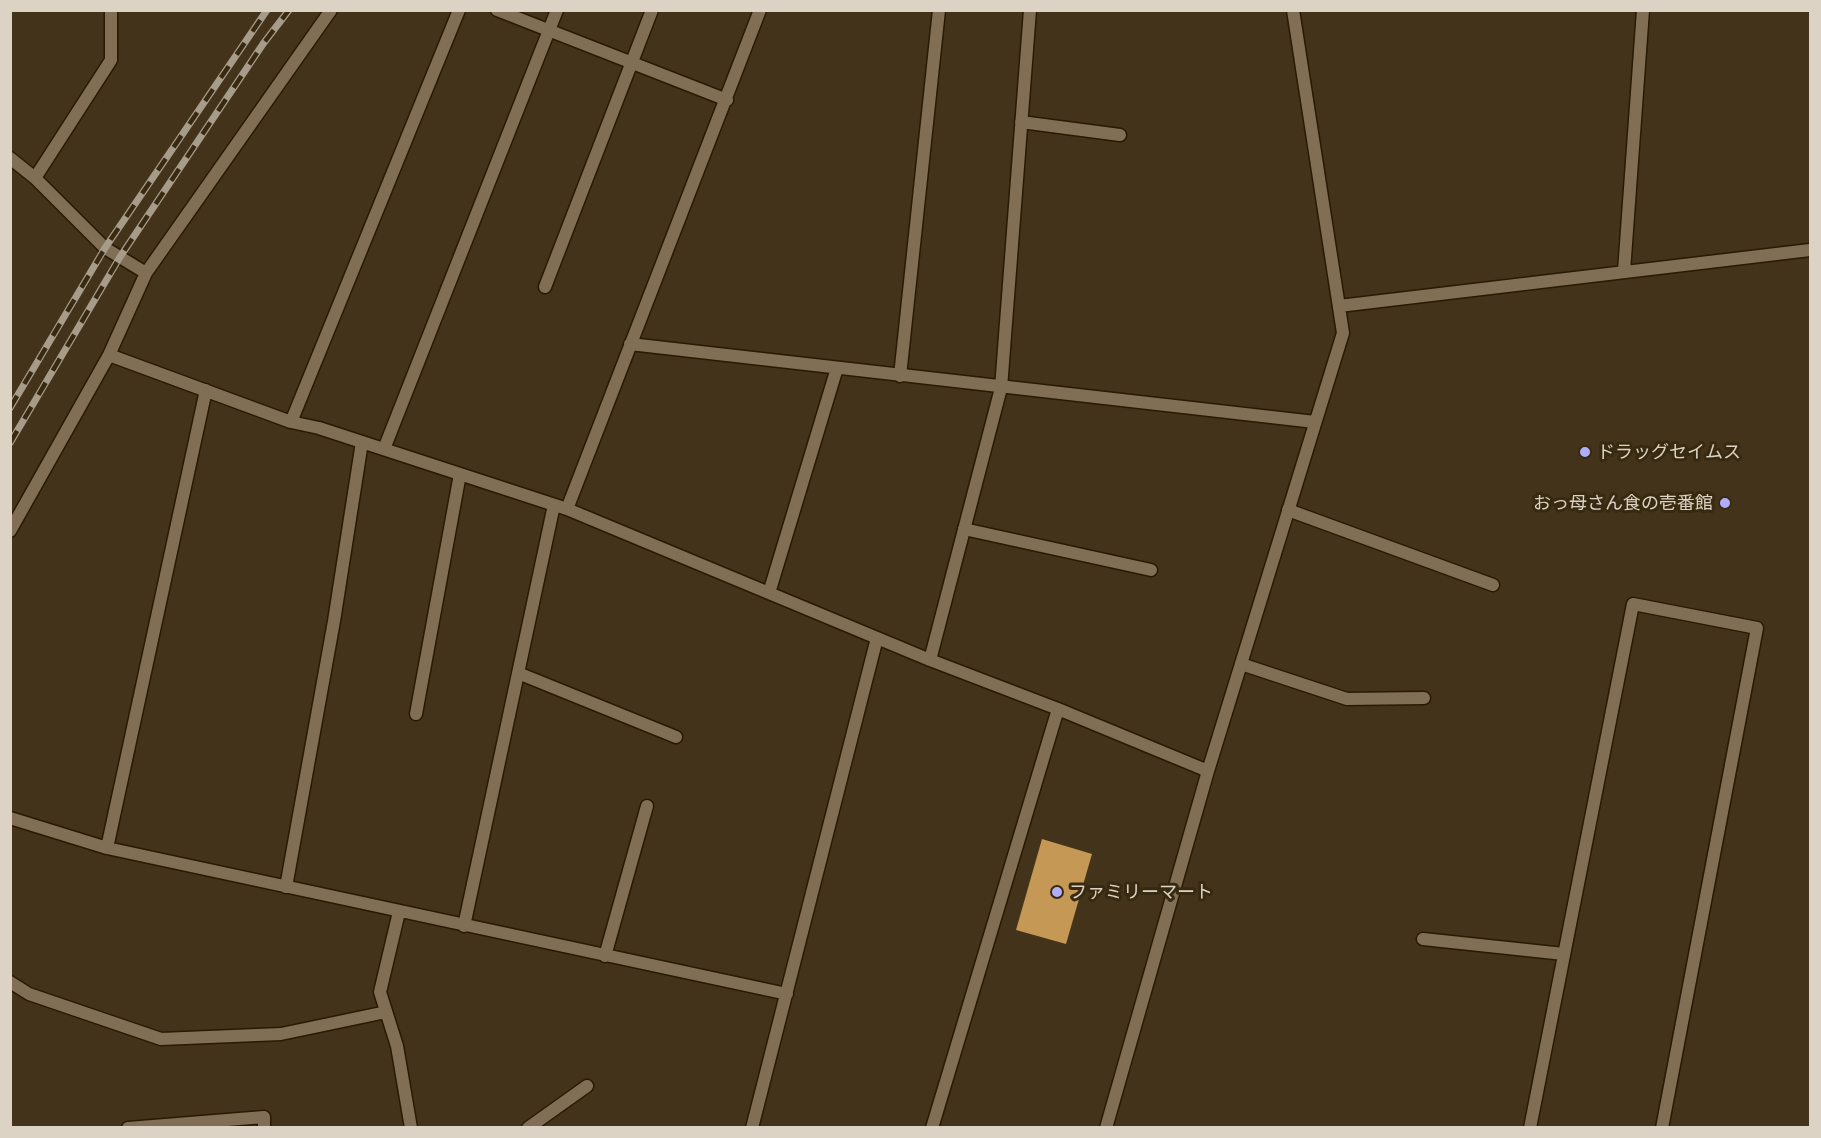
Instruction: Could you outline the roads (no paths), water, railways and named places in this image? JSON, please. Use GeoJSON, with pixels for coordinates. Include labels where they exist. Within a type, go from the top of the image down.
{"type":"FeatureCollection","features":[{"type":"Feature","properties":{"kind":"street"},"geometry":{"type":"LineString","coordinates":[[34,178],[111,60],[111,10]]}},
{"type":"Feature","properties":{"kind":"street"},"geometry":{"type":"LineString","coordinates":[[10,531],[109,355],[146,273],[331,10]]}},
{"type":"Feature","properties":{"kind":"street"},"geometry":{"type":"LineString","coordinates":[[291,422],[459,10]]}},
{"type":"Feature","properties":{"kind":"street"},"geometry":{"type":"LineString","coordinates":[[497,10],[727,100]]}},
{"type":"Feature","properties":{"kind":"street"},"geometry":{"type":"LineString","coordinates":[[384,449],[557,10]]}},
{"type":"Feature","properties":{"kind":"street"},"geometry":{"type":"LineString","coordinates":[[545,287],[652,10]]}},
{"type":"Feature","properties":{"kind":"street"},"geometry":{"type":"LineString","coordinates":[[567,509],[760,10]]}},
{"type":"Feature","properties":{"kind":"street"},"geometry":{"type":"LineString","coordinates":[[900,376],[939,10]]}},
{"type":"Feature","properties":{"kind":"street"},"geometry":{"type":"LineString","coordinates":[[930,660],[1001,388],[1030,10]]}},
{"type":"Feature","properties":{"kind":"street"},"geometry":{"type":"LineString","coordinates":[[1107,1128],[1208,771],[1343,333],[1293,10]]}},
{"type":"Feature","properties":{"kind":"street"},"geometry":{"type":"LineString","coordinates":[[1624,271],[1644,10]]}},
{"type":"Feature","properties":{"kind":"street"},"geometry":{"type":"LineString","coordinates":[[1021,122],[1120,135]]}},
{"type":"Feature","properties":{"kind":"street"},"geometry":{"type":"LineString","coordinates":[[10,158],[34,178],[105,248],[146,273]]}},
{"type":"Feature","properties":{"kind":"street"},"geometry":{"type":"LineString","coordinates":[[1339,306],[1810,250]]}},
{"type":"Feature","properties":{"kind":"street"},"geometry":{"type":"LineString","coordinates":[[630,344],[1315,422]]}},
{"type":"Feature","properties":{"kind":"street"},"geometry":{"type":"LineString","coordinates":[[109,355],[291,422],[319,428],[567,509],[930,660],[1058,709],[1208,771]]}},
{"type":"Feature","properties":{"kind":"street"},"geometry":{"type":"LineString","coordinates":[[770,593],[837,368]]}},
{"type":"Feature","properties":{"kind":"street"},"geometry":{"type":"LineString","coordinates":[[107,848],[206,390]]}},
{"type":"Feature","properties":{"kind":"street"},"geometry":{"type":"LineString","coordinates":[[286,887],[334,621],[362,442]]}},
{"type":"Feature","properties":{"kind":"street"},"geometry":{"type":"LineString","coordinates":[[416,714],[460,474]]}},
{"type":"Feature","properties":{"kind":"street"},"geometry":{"type":"LineString","coordinates":[[464,926],[554,505]]}},
{"type":"Feature","properties":{"kind":"street"},"geometry":{"type":"LineString","coordinates":[[1288,510],[1493,585]]}},
{"type":"Feature","properties":{"kind":"street"},"geometry":{"type":"LineString","coordinates":[[964,529],[1151,570]]}},
{"type":"Feature","properties":{"kind":"street"},"geometry":{"type":"LineString","coordinates":[[1530,1128],[1633,604],[1757,628],[1662,1128]]}},
{"type":"Feature","properties":{"kind":"street"},"geometry":{"type":"LineString","coordinates":[[752,1128],[877,638]]}},
{"type":"Feature","properties":{"kind":"street"},"geometry":{"type":"LineString","coordinates":[[1240,664],[1347,699],[1424,698]]}},
{"type":"Feature","properties":{"kind":"street"},"geometry":{"type":"LineString","coordinates":[[518,673],[676,737]]}},
{"type":"Feature","properties":{"kind":"street"},"geometry":{"type":"LineString","coordinates":[[932,1128],[1058,709]]}},
{"type":"Feature","properties":{"kind":"street"},"geometry":{"type":"LineString","coordinates":[[605,956],[646,806]]}},
{"type":"Feature","properties":{"kind":"street"},"geometry":{"type":"LineString","coordinates":[[10,818],[107,848],[787,994]]}},
{"type":"Feature","properties":{"kind":"street"},"geometry":{"type":"LineString","coordinates":[[399,912],[380,992],[396,1046],[411,1128]]}},
{"type":"Feature","properties":{"kind":"street"},"geometry":{"type":"LineString","coordinates":[[1423,939],[1564,954]]}},
{"type":"Feature","properties":{"kind":"street"},"geometry":{"type":"LineString","coordinates":[[10,982],[29,994],[161,1039],[281,1034],[386,1012]]}},
{"type":"Feature","properties":{"kind":"street"},"geometry":{"type":"LineString","coordinates":[[528,1128],[587,1086]]}},
{"type":"Feature","properties":{"kind":"street"},"geometry":{"type":"LineString","coordinates":[[128,1128],[264,1117],[264,1128]]}},
{"type":"Feature","properties":{"kind":"railway"},"geometry":{"type":"LineString","coordinates":[[10,408],[105,248],[267,10]]}},
{"type":"Feature","properties":{"kind":"railway"},"geometry":{"type":"LineString","coordinates":[[10,443],[120,257],[263,44],[289,10]]}},
{"type":"Feature","properties":{"kind":"place","name":"ドラッグセイムス"},"geometry":{"type":"Point","coordinates":[1585,452]}},
{"type":"Feature","properties":{"kind":"place","name":"おっ母さん食の壱番館"},"geometry":{"type":"Point","coordinates":[1725,503]}},
{"type":"Feature","properties":{"kind":"place","name":"ファミリーマート"},"geometry":{"type":"Point","coordinates":[1057,892]}}]}
